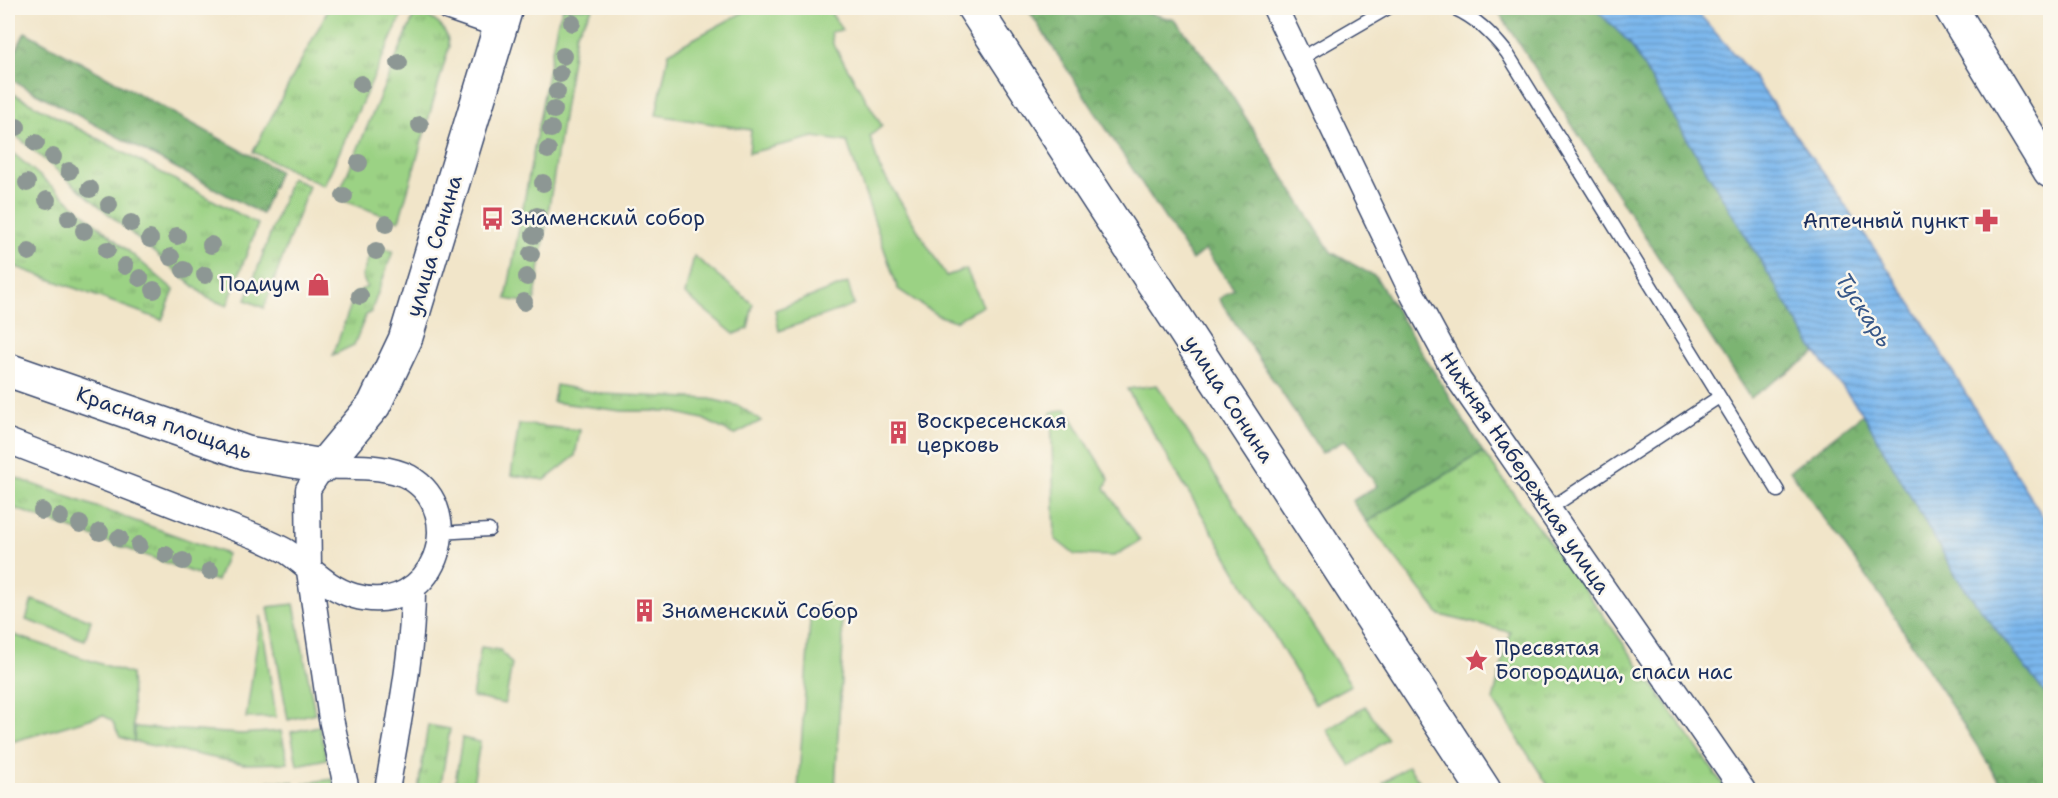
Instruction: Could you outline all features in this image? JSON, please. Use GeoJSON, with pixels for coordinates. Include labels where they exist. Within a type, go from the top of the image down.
{"type":"FeatureCollection","features":[{"type":"Feature","properties":{"kind":"main road","name":"улица Сонина"},"geometry":{"type":"LineString","coordinates":[[974,8],[1484,790]]}},
{"type":"Feature","properties":{"kind":"main road"},"geometry":{"type":"LineString","coordinates":[[1951,8],[2050,171]]}},
{"type":"Feature","properties":{"kind":"main road","name":"улица Сонина"},"geometry":{"type":"LineString","coordinates":[[323,466],[374,405],[405,340],[504,17]]}},
{"type":"Feature","properties":{"kind":"main road","name":"Красная площадь"},"geometry":{"type":"LineString","coordinates":[[8,370],[247,453],[323,466]]}},
{"type":"Feature","properties":{"kind":"street"},"geometry":{"type":"LineString","coordinates":[[449,8],[504,17]]}},
{"type":"Feature","properties":{"kind":"street","name":"Нижняя Набережная улица"},"geometry":{"type":"LineString","coordinates":[[1275,8],[1413,295],[1459,380],[1743,790]]}},
{"type":"Feature","properties":{"kind":"street"},"geometry":{"type":"LineString","coordinates":[[8,441],[257,537],[286,552],[309,571],[346,593],[366,599],[395,598],[413,590],[429,571],[438,548],[439,533],[435,509],[429,498],[408,477],[383,469],[323,466],[308,489],[309,571],[331,719],[347,790]]}},
{"type":"Feature","properties":{"kind":"street"},"geometry":{"type":"LineString","coordinates":[[387,790],[409,655],[413,590]]}},
{"type":"Feature","properties":{"kind":"lane"},"geometry":{"type":"LineString","coordinates":[[1300,59],[1388,8]]}},
{"type":"Feature","properties":{"kind":"lane"},"geometry":{"type":"LineString","coordinates":[[1453,8],[1468,15],[1488,30],[1507,53],[1778,491]]}},
{"type":"Feature","properties":{"kind":"lane"},"geometry":{"type":"LineString","coordinates":[[1549,509],[1719,397]]}},
{"type":"Feature","properties":{"kind":"lane"},"geometry":{"type":"LineString","coordinates":[[439,533],[489,530]]}},
{"type":"Feature","properties":{"kind":"green space"},"geometry":{"type":"Polygon","coordinates":[[[329,8],[405,8],[324,186],[253,152],[329,8]]]}},
{"type":"Feature","properties":{"kind":"green space"},"geometry":{"type":"Polygon","coordinates":[[[563,8],[593,8],[576,33],[534,304],[506,299],[557,24],[563,8]]]}},
{"type":"Feature","properties":{"kind":"green space"},"geometry":{"type":"Polygon","coordinates":[[[751,8],[828,8],[842,30],[831,32],[833,44],[882,126],[870,136],[879,167],[946,276],[966,269],[983,306],[955,321],[937,315],[898,289],[847,142],[814,137],[749,153],[751,130],[656,115],[669,52],[751,8]]]}},
{"type":"Feature","properties":{"kind":"green space"},"geometry":{"type":"Polygon","coordinates":[[[1027,8],[1130,8],[1175,20],[1218,74],[1331,252],[1376,277],[1483,452],[1367,522],[1352,501],[1377,486],[1345,440],[1322,453],[1219,299],[1234,289],[1205,250],[1192,260],[1027,8]]]}},
{"type":"Feature","properties":{"kind":"green space"},"geometry":{"type":"Polygon","coordinates":[[[1496,8],[1594,8],[1629,42],[1816,353],[1750,398],[1496,8]]]}},
{"type":"Feature","properties":{"kind":"green space"},"geometry":{"type":"Polygon","coordinates":[[[416,11],[429,17],[443,28],[449,47],[399,221],[337,198],[416,11]]]}},
{"type":"Feature","properties":{"kind":"green space"},"geometry":{"type":"Polygon","coordinates":[[[25,32],[279,171],[262,214],[8,78],[8,67],[25,32]]]}},
{"type":"Feature","properties":{"kind":"green space"},"geometry":{"type":"Polygon","coordinates":[[[8,91],[258,224],[227,306],[208,298],[8,129],[8,91]]]}},
{"type":"Feature","properties":{"kind":"green space"},"geometry":{"type":"Polygon","coordinates":[[[8,149],[174,290],[162,320],[8,264],[8,149]]]}},
{"type":"Feature","properties":{"kind":"green space"},"geometry":{"type":"Polygon","coordinates":[[[291,178],[309,186],[264,308],[246,300],[291,178]]]}},
{"type":"Feature","properties":{"kind":"green space"},"geometry":{"type":"Polygon","coordinates":[[[374,244],[393,251],[371,312],[366,315],[354,345],[333,355],[355,293],[367,287],[362,276],[374,244]]]}},
{"type":"Feature","properties":{"kind":"green space"},"geometry":{"type":"Polygon","coordinates":[[[694,256],[753,304],[748,329],[734,334],[685,294],[694,256]]]}},
{"type":"Feature","properties":{"kind":"green space"},"geometry":{"type":"Polygon","coordinates":[[[848,283],[854,305],[779,331],[775,310],[848,283]]]}},
{"type":"Feature","properties":{"kind":"green space"},"geometry":{"type":"Polygon","coordinates":[[[556,385],[603,394],[710,399],[739,406],[761,421],[734,435],[703,419],[669,411],[622,411],[553,402],[556,385]]]}},
{"type":"Feature","properties":{"kind":"green space"},"geometry":{"type":"Polygon","coordinates":[[[1157,385],[1351,685],[1315,704],[1127,389],[1157,385]]]}},
{"type":"Feature","properties":{"kind":"green space"},"geometry":{"type":"Polygon","coordinates":[[[1066,409],[1109,479],[1105,488],[1140,541],[1114,556],[1075,555],[1055,539],[1051,412],[1066,409]]]}},
{"type":"Feature","properties":{"kind":"green space"},"geometry":{"type":"Polygon","coordinates":[[[1863,414],[1958,579],[2050,700],[2050,790],[2005,790],[1885,602],[1790,471],[1863,414]]]}},
{"type":"Feature","properties":{"kind":"green space"},"geometry":{"type":"Polygon","coordinates":[[[519,424],[580,430],[575,456],[545,480],[511,475],[519,424]]]}},
{"type":"Feature","properties":{"kind":"green space"},"geometry":{"type":"Polygon","coordinates":[[[1483,452],[1603,615],[1727,790],[1551,790],[1493,700],[1510,632],[1440,615],[1367,522],[1483,452]]]}},
{"type":"Feature","properties":{"kind":"green space"},"geometry":{"type":"Polygon","coordinates":[[[8,475],[227,554],[217,581],[8,506],[8,475]]]}},
{"type":"Feature","properties":{"kind":"green space"},"geometry":{"type":"Polygon","coordinates":[[[32,600],[91,620],[85,640],[26,620],[32,600]]]}},
{"type":"Feature","properties":{"kind":"green space"},"geometry":{"type":"Polygon","coordinates":[[[294,604],[315,713],[288,720],[268,607],[294,604]]]}},
{"type":"Feature","properties":{"kind":"green space"},"geometry":{"type":"Polygon","coordinates":[[[811,607],[841,611],[843,644],[835,790],[798,790],[811,607]]]}},
{"type":"Feature","properties":{"kind":"green space"},"geometry":{"type":"Polygon","coordinates":[[[261,616],[276,717],[246,718],[261,616]]]}},
{"type":"Feature","properties":{"kind":"green space"},"geometry":{"type":"Polygon","coordinates":[[[8,633],[131,674],[134,742],[120,737],[112,721],[103,715],[8,743],[8,633]]]}},
{"type":"Feature","properties":{"kind":"green space"},"geometry":{"type":"Polygon","coordinates":[[[481,647],[500,650],[512,664],[505,704],[472,697],[481,647]]]}},
{"type":"Feature","properties":{"kind":"green space"},"geometry":{"type":"Polygon","coordinates":[[[1365,706],[1388,739],[1351,766],[1327,730],[1365,706]]]}},
{"type":"Feature","properties":{"kind":"green space"},"geometry":{"type":"Polygon","coordinates":[[[428,725],[450,729],[440,790],[418,790],[428,725]]]}},
{"type":"Feature","properties":{"kind":"green space"},"geometry":{"type":"Polygon","coordinates":[[[319,726],[327,759],[297,765],[291,732],[319,726]]]}},
{"type":"Feature","properties":{"kind":"green space"},"geometry":{"type":"Polygon","coordinates":[[[135,727],[242,734],[281,731],[288,763],[244,764],[134,742],[135,727]]]}},
{"type":"Feature","properties":{"kind":"green space"},"geometry":{"type":"Polygon","coordinates":[[[462,738],[480,742],[472,790],[454,790],[462,738]]]}},
{"type":"Feature","properties":{"kind":"green space"},"geometry":{"type":"Polygon","coordinates":[[[1408,766],[1426,790],[1388,790],[1383,783],[1408,766]]]}},
{"type":"Feature","properties":{"kind":"green space"},"geometry":{"type":"Polygon","coordinates":[[[333,779],[335,790],[306,790],[304,783],[333,779]]]}},
{"type":"Feature","properties":{"kind":"green space"},"geometry":{"type":"Polygon","coordinates":[[[268,781],[293,782],[295,790],[269,790],[268,781]]]}},
{"type":"Feature","properties":{"kind":"water","name":"Тускарь"},"geometry":{"type":"Polygon","coordinates":[[[1594,8],[1694,8],[1752,75],[1824,174],[1919,315],[2050,528],[2050,700],[1958,579],[1863,414],[1816,353],[1629,42],[1594,8]]]}},
{"type":"Feature","properties":{"kind":"place","name":"Знаменский собор"},"geometry":{"type":"Point","coordinates":[493,218]}},
{"type":"Feature","properties":{"kind":"place","name":"Аптечный пункт"},"geometry":{"type":"Point","coordinates":[1987,221]}},
{"type":"Feature","properties":{"kind":"place","name":"Подиум"},"geometry":{"type":"Point","coordinates":[318,284]}},
{"type":"Feature","properties":{"kind":"place","name":"Воскресенская церковь"},"geometry":{"type":"Point","coordinates":[899,433]}},
{"type":"Feature","properties":{"kind":"place","name":"Знаменский Собор"},"geometry":{"type":"Point","coordinates":[644,611]}},
{"type":"Feature","properties":{"kind":"place","name":"Пресвятая Богородица, спаси нас"},"geometry":{"type":"Point","coordinates":[1477,660]}}]}
